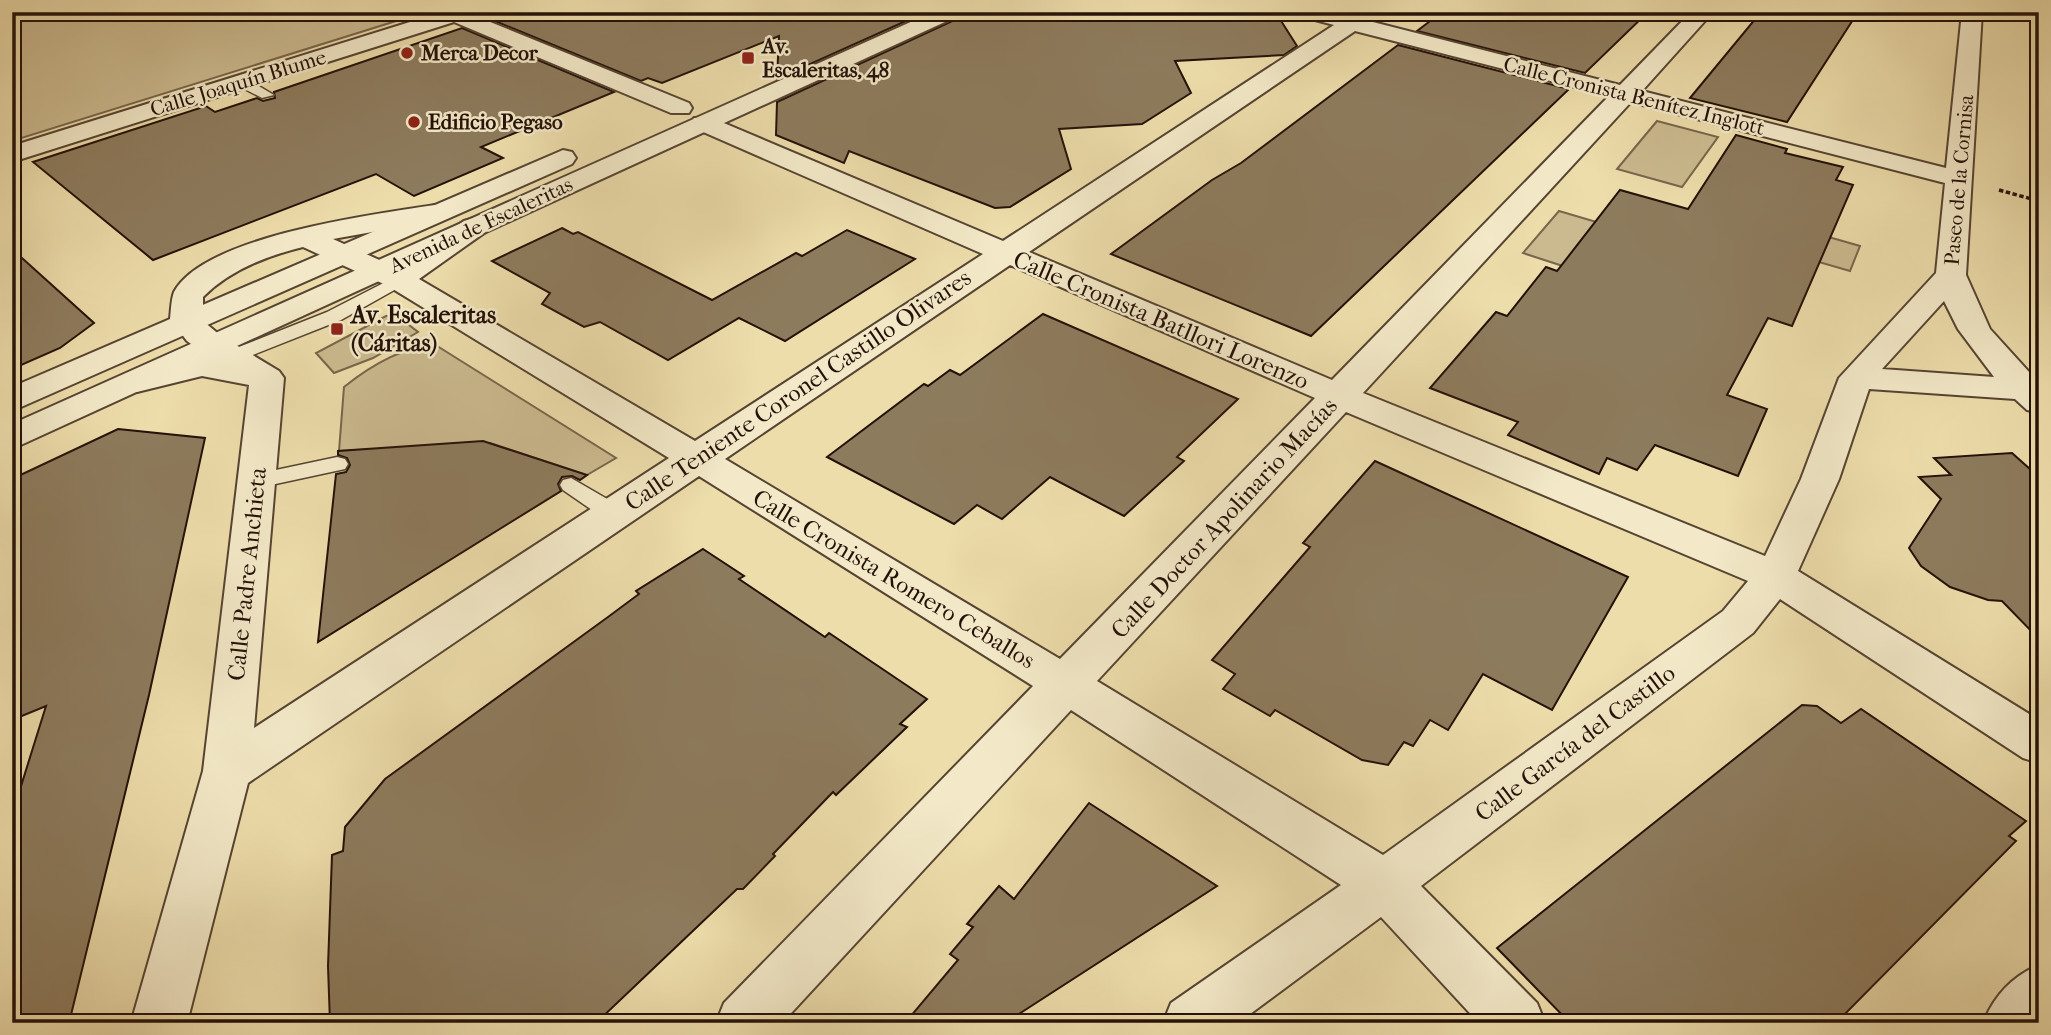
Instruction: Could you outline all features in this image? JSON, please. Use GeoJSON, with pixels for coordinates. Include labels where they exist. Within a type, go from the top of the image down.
{"type":"FeatureCollection","features":[{"type":"Feature","properties":{"kind":"street","name":"Avenida de Escaleritas"},"geometry":{"type":"LineString","coordinates":[[229,361],[390,276],[474,227],[899,12]]}},
{"type":"Feature","properties":{"kind":"street","name":"Avenida de Escaleritas"},"geometry":{"type":"LineString","coordinates":[[12,400],[594,145],[692,116],[951,12]]}},
{"type":"Feature","properties":{"kind":"street","name":"Calle Cronista Benítez Inglott"},"geometry":{"type":"LineString","coordinates":[[1307,12],[1361,18],[1626,94],[1960,179]]}},
{"type":"Feature","properties":{"kind":"street","name":"Calle Doctor Apolinario Macías"},"geometry":{"type":"LineString","coordinates":[[744,1023],[1703,12]]}},
{"type":"Feature","properties":{"kind":"street","name":"Paseo de la Cornisa"},"geometry":{"type":"LineString","coordinates":[[1972,12],[1951,275],[1956,296],[1977,337],[2032,396]]}},
{"type":"Feature","properties":{"kind":"street","name":"Calle Cronista Batllori Lorenzo"},"geometry":{"type":"LineString","coordinates":[[459,14],[1339,396],[1775,576],[2039,744]]}},
{"type":"Feature","properties":{"kind":"street","name":"Calle Joaquín Blume"},"geometry":{"type":"LineString","coordinates":[[12,154],[459,14]]}},
{"type":"Feature","properties":{"kind":"street","name":"Calle Teniente Coronel Castillo Olivares"},"geometry":{"type":"LineString","coordinates":[[227,771],[1361,18]]}},
{"type":"Feature","properties":{"kind":"street"},"geometry":{"type":"LineString","coordinates":[[229,361],[187,322],[184,312],[188,298],[204,279],[245,256],[302,236],[435,213]]}},
{"type":"Feature","properties":{"kind":"street","name":"Calle Cronista Romero Ceballos"},"geometry":{"type":"LineString","coordinates":[[302,236],[390,276],[696,458],[1067,685],[1384,884],[1517,1023]]}},
{"type":"Feature","properties":{"kind":"street","name":"Calle García del Castillo"},"geometry":{"type":"LineString","coordinates":[[1191,1023],[1738,622],[1775,576],[1820,479],[1856,378],[1951,275]]}},
{"type":"Feature","properties":{"kind":"street"},"geometry":{"type":"LineString","coordinates":[[12,438],[137,382],[229,361]]}},
{"type":"Feature","properties":{"kind":"street","name":"Calle Padre Anchieta"},"geometry":{"type":"LineString","coordinates":[[159,1023],[227,771],[257,481],[229,361]]}},
{"type":"Feature","properties":{"kind":"street"},"geometry":{"type":"LineString","coordinates":[[1856,378],[2032,396]]}},
{"type":"Feature","properties":{"kind":"street"},"geometry":{"type":"LineString","coordinates":[[2011,1023],[2039,992]]}},
{"type":"Feature","properties":{"kind":"lane"},"geometry":{"type":"LineString","coordinates":[[242,82],[267,95]]}},
{"type":"Feature","properties":{"kind":"lane"},"geometry":{"type":"LineString","coordinates":[[257,481],[337,464]]}},
{"type":"Feature","properties":{"kind":"lane"},"geometry":{"type":"LineString","coordinates":[[571,485],[613,513]]}},
{"type":"Feature","properties":{"kind":"shaded area"},"geometry":{"type":"Polygon","coordinates":[[[12,12],[425,12],[12,141],[12,12]]]}},
{"type":"Feature","properties":{"kind":"shaded area"},"geometry":{"type":"Polygon","coordinates":[[[1657,121],[1718,137],[1682,187],[1617,169],[1657,121]]]}},
{"type":"Feature","properties":{"kind":"shaded area"},"geometry":{"type":"Polygon","coordinates":[[[1559,211],[1685,248],[1655,296],[1523,253],[1559,211]]]}},
{"type":"Feature","properties":{"kind":"shaded area"},"geometry":{"type":"Polygon","coordinates":[[[1766,219],[1860,246],[1850,271],[1791,254],[1766,219]]]}},
{"type":"Feature","properties":{"kind":"shaded area"},"geometry":{"type":"Polygon","coordinates":[[[396,315],[418,332],[373,358],[334,373],[316,353],[386,316],[396,315]]]}},
{"type":"Feature","properties":{"kind":"shaded area"},"geometry":{"type":"Polygon","coordinates":[[[434,344],[616,458],[587,475],[490,443],[339,451],[344,387],[386,359],[410,349],[434,344]]]}},
{"type":"Feature","properties":{"kind":"building"},"geometry":{"type":"Polygon","coordinates":[[[509,12],[926,12],[777,79],[779,36],[662,83],[648,78],[641,81],[490,19],[509,12]]]}},
{"type":"Feature","properties":{"kind":"building"},"geometry":{"type":"Polygon","coordinates":[[[963,12],[1263,12],[1278,16],[1297,46],[1284,55],[1175,61],[1191,93],[1142,124],[1059,129],[1071,169],[1010,207],[995,208],[849,151],[844,163],[776,135],[777,102],[959,18],[963,12]]]}},
{"type":"Feature","properties":{"kind":"building"},"geometry":{"type":"Polygon","coordinates":[[[1442,12],[1648,12],[1585,73],[1417,31],[1442,12]]]}},
{"type":"Feature","properties":{"kind":"building"},"geometry":{"type":"Polygon","coordinates":[[[1761,12],[1858,12],[1787,122],[1690,98],[1761,12]]]}},
{"type":"Feature","properties":{"kind":"building"},"geometry":{"type":"Polygon","coordinates":[[[462,28],[614,92],[481,147],[503,158],[414,196],[376,174],[153,260],[33,162],[206,106],[215,112],[257,98],[263,101],[275,98],[274,92],[462,28]]]}},
{"type":"Feature","properties":{"kind":"building"},"geometry":{"type":"Polygon","coordinates":[[[1398,45],[1569,89],[1311,336],[1111,254],[1212,180],[1241,163],[1398,45]]]}},
{"type":"Feature","properties":{"kind":"building"},"geometry":{"type":"Polygon","coordinates":[[[1736,135],[1787,149],[1785,153],[1843,167],[1836,180],[1853,185],[1792,326],[1768,318],[1727,395],[1767,409],[1738,476],[1655,445],[1637,470],[1607,458],[1599,474],[1508,435],[1518,422],[1430,388],[1496,312],[1507,316],[1546,267],[1557,271],[1620,190],[1688,209],[1736,135]]]}},
{"type":"Feature","properties":{"kind":"building"},"geometry":{"type":"Polygon","coordinates":[[[562,228],[573,234],[578,232],[712,300],[796,253],[802,256],[847,230],[915,259],[785,341],[739,318],[668,360],[600,322],[584,327],[542,304],[550,293],[492,261],[562,228]]]}},
{"type":"Feature","properties":{"kind":"building"},"geometry":{"type":"Polygon","coordinates":[[[12,249],[94,323],[60,348],[12,369],[12,249]]]}},
{"type":"Feature","properties":{"kind":"building"},"geometry":{"type":"Polygon","coordinates":[[[1043,314],[1238,399],[1177,457],[1184,461],[1124,516],[1050,477],[1002,519],[977,505],[954,524],[827,457],[924,384],[928,386],[950,370],[960,375],[1043,314]]]}},
{"type":"Feature","properties":{"kind":"building"},"geometry":{"type":"Polygon","coordinates":[[[118,429],[205,438],[149,695],[70,1019],[12,1023],[12,815],[46,706],[12,720],[12,479],[118,429]]]}},
{"type":"Feature","properties":{"kind":"building"},"geometry":{"type":"Polygon","coordinates":[[[483,441],[587,475],[580,480],[572,476],[562,477],[558,484],[561,491],[318,642],[336,474],[346,472],[350,465],[347,458],[338,455],[338,451],[483,441]]]}},
{"type":"Feature","properties":{"kind":"building"},"geometry":{"type":"Polygon","coordinates":[[[2012,453],[2039,477],[2039,639],[2002,601],[1988,600],[1950,587],[1921,566],[1909,548],[1941,499],[1919,477],[1951,475],[1934,458],[2012,453]]]}},
{"type":"Feature","properties":{"kind":"building"},"geometry":{"type":"Polygon","coordinates":[[[1375,461],[1628,577],[1552,710],[1483,674],[1448,730],[1430,720],[1413,746],[1404,742],[1388,765],[1362,760],[1275,710],[1270,716],[1223,689],[1235,674],[1212,660],[1310,547],[1303,543],[1375,461]]]}},
{"type":"Feature","properties":{"kind":"building"},"geometry":{"type":"Polygon","coordinates":[[[703,549],[744,576],[739,579],[825,637],[829,633],[927,699],[900,724],[907,727],[836,795],[833,792],[743,889],[737,889],[596,1023],[330,1023],[328,966],[332,855],[343,851],[345,827],[385,779],[639,594],[636,591],[703,549]]]}},
{"type":"Feature","properties":{"kind":"building"},"geometry":{"type":"Polygon","coordinates":[[[1802,705],[1817,706],[1841,723],[1861,709],[2026,821],[2009,836],[2016,841],[1836,1023],[1570,1023],[1497,948],[1802,705]]]}},
{"type":"Feature","properties":{"kind":"building"},"geometry":{"type":"Polygon","coordinates":[[[1089,803],[1217,886],[1005,1023],[905,1023],[958,960],[950,954],[973,927],[967,924],[999,886],[1014,899],[1089,803]]]}},
{"type":"Feature","properties":{"kind":"place","name":"Merca Decor"},"geometry":{"type":"Point","coordinates":[407,53]}},
{"type":"Feature","properties":{"kind":"place","name":"Av. Escaleritas, 48"},"geometry":{"type":"Point","coordinates":[748,58]}},
{"type":"Feature","properties":{"kind":"place","name":"Edificio Pegaso"},"geometry":{"type":"Point","coordinates":[414,122]}},
{"type":"Feature","properties":{"kind":"place","name":"Av. Escaleritas (Cáritas)"},"geometry":{"type":"Point","coordinates":[337,329]}}]}
